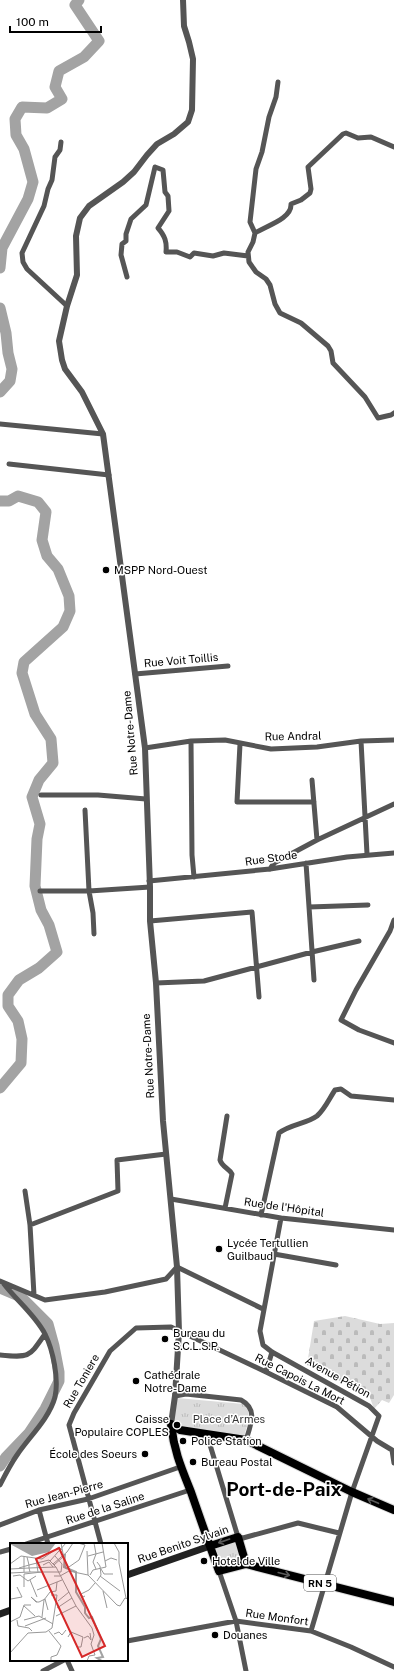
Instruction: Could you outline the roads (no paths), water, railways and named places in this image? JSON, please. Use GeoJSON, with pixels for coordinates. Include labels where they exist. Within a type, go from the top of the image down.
{"type":"FeatureCollection","features":[{"type":"Feature","properties":{"kind":"main road"},"geometry":{"type":"LineString","coordinates":[[170,1424],[180,1430],[246,1440],[352,1492],[394,1510]]}},
{"type":"Feature","properties":{"kind":"main road","name":"Rue Notre-Dame"},"geometry":{"type":"LineString","coordinates":[[170,1424],[175,1452],[219,1571]]}},
{"type":"Feature","properties":{"kind":"main road"},"geometry":{"type":"LineString","coordinates":[[219,1571],[246,1564],[238,1537]]}},
{"type":"Feature","properties":{"kind":"main road","name":"Rue Benito Sylvain"},"geometry":{"type":"LineString","coordinates":[[128,1575],[238,1537]]}},
{"type":"Feature","properties":{"kind":"main road","name":"RN 5"},"geometry":{"type":"LineString","coordinates":[[246,1564],[394,1602]]}},
{"type":"Feature","properties":{"kind":"main road"},"geometry":{"type":"LineString","coordinates":[[0,1614],[10,1610]]}},
{"type":"Feature","properties":{"kind":"street","name":"Rue Notre-Dame"},"geometry":{"type":"LineString","coordinates":[[170,1424],[175,1396],[179,1332],[177,1267],[172,1198],[163,1120],[156,983],[150,921],[145,748],[102,432],[82,392],[65,369],[59,341],[67,306],[77,275],[76,236],[80,218],[89,206],[106,195],[134,172],[157,144],[174,134],[188,122],[192,110],[193,60],[184,26],[183,0]]}},
{"type":"Feature","properties":{"kind":"street"},"geometry":{"type":"LineString","coordinates":[[255,233],[250,222],[256,169],[269,117],[276,97],[278,82]]}},
{"type":"Feature","properties":{"kind":"street"},"geometry":{"type":"LineString","coordinates":[[394,147],[371,137],[358,138],[346,133],[343,134],[308,167],[311,189],[307,197],[291,204],[292,209],[286,217],[255,233],[248,256],[249,262],[256,272],[266,279],[270,285],[275,304],[280,313],[301,323],[328,346],[332,351],[333,363],[365,397],[378,418],[391,415],[394,412]]}},
{"type":"Feature","properties":{"kind":"street"},"geometry":{"type":"LineString","coordinates":[[61,142],[60,150],[55,157],[52,180],[44,206],[22,253],[23,262],[27,269],[67,306]]}},
{"type":"Feature","properties":{"kind":"street"},"geometry":{"type":"LineString","coordinates":[[127,277],[121,255],[122,244],[126,241],[126,234],[131,219],[146,204],[155,167],[163,170],[165,192],[168,196],[169,211],[158,228],[164,234],[166,252],[177,252],[190,257],[194,253],[213,256],[224,253],[248,256]]}},
{"type":"Feature","properties":{"kind":"street"},"geometry":{"type":"LineString","coordinates":[[0,424],[102,432]]}},
{"type":"Feature","properties":{"kind":"street"},"geometry":{"type":"LineString","coordinates":[[9,464],[109,475]]}},
{"type":"Feature","properties":{"kind":"street","name":"Rue Voit Toillis"},"geometry":{"type":"LineString","coordinates":[[135,674],[228,666]]}},
{"type":"Feature","properties":{"kind":"street","name":"Rue Andral"},"geometry":{"type":"LineString","coordinates":[[145,748],[190,742],[225,740],[240,744],[271,748],[317,747],[361,741],[394,740]]}},
{"type":"Feature","properties":{"kind":"street"},"geometry":{"type":"LineString","coordinates":[[361,741],[367,854]]}},
{"type":"Feature","properties":{"kind":"street"},"geometry":{"type":"LineString","coordinates":[[190,742],[192,855],[194,877]]}},
{"type":"Feature","properties":{"kind":"street"},"geometry":{"type":"LineString","coordinates":[[240,744],[238,802],[314,802]]}},
{"type":"Feature","properties":{"kind":"street"},"geometry":{"type":"LineString","coordinates":[[312,780],[317,840]]}},
{"type":"Feature","properties":{"kind":"street"},"geometry":{"type":"LineString","coordinates":[[41,795],[98,795],[146,799]]}},
{"type":"Feature","properties":{"kind":"street"},"geometry":{"type":"LineString","coordinates":[[270,869],[274,863],[317,840],[394,804]]}},
{"type":"Feature","properties":{"kind":"street"},"geometry":{"type":"LineString","coordinates":[[85,810],[89,891],[93,913],[94,934]]}},
{"type":"Feature","properties":{"kind":"street","name":"Rue Stode"},"geometry":{"type":"LineString","coordinates":[[40,891],[89,891],[194,877],[270,869],[367,854],[394,853]]}},
{"type":"Feature","properties":{"kind":"street"},"geometry":{"type":"LineString","coordinates":[[306,863],[314,980]]}},
{"type":"Feature","properties":{"kind":"street"},"geometry":{"type":"LineString","coordinates":[[309,907],[368,905]]}},
{"type":"Feature","properties":{"kind":"street"},"geometry":{"type":"LineString","coordinates":[[150,921],[252,912],[259,997]]}},
{"type":"Feature","properties":{"kind":"street"},"geometry":{"type":"LineString","coordinates":[[394,920],[390,931],[356,990],[341,1020],[360,1030],[394,1043]]}},
{"type":"Feature","properties":{"kind":"street"},"geometry":{"type":"LineString","coordinates":[[156,983],[204,981],[359,941]]}},
{"type":"Feature","properties":{"kind":"street"},"geometry":{"type":"LineString","coordinates":[[261,1215],[279,1133],[288,1127],[316,1117],[324,1109],[335,1090],[341,1089],[351,1096],[394,1100]]}},
{"type":"Feature","properties":{"kind":"street"},"geometry":{"type":"LineString","coordinates":[[225,1208],[232,1174],[222,1165],[220,1160],[227,1116]]}},
{"type":"Feature","properties":{"kind":"street"},"geometry":{"type":"LineString","coordinates":[[30,1225],[118,1191],[117,1160],[166,1154]]}},
{"type":"Feature","properties":{"kind":"street"},"geometry":{"type":"LineString","coordinates":[[25,1191],[30,1225],[34,1295]]}},
{"type":"Feature","properties":{"kind":"street","name":"Rue de l'Hôpital"},"geometry":{"type":"LineString","coordinates":[[172,1198],[281,1218],[394,1230]]}},
{"type":"Feature","properties":{"kind":"street","name":"Avenue Pétion"},"geometry":{"type":"LineString","coordinates":[[281,1218],[263,1309],[260,1331],[263,1345],[272,1352],[369,1406],[379,1416],[339,1533],[311,1631]]}},
{"type":"Feature","properties":{"kind":"street"},"geometry":{"type":"LineString","coordinates":[[274,1254],[336,1265]]}},
{"type":"Feature","properties":{"kind":"street"},"geometry":{"type":"LineString","coordinates":[[1,1281],[45,1300],[105,1292],[166,1279],[177,1267],[263,1309]]}},
{"type":"Feature","properties":{"kind":"street"},"geometry":{"type":"LineString","coordinates":[[0,1485],[16,1456],[47,1415],[55,1397],[56,1376],[53,1359],[45,1334],[1,1281]]}},
{"type":"Feature","properties":{"kind":"street","name":"Rue Toniere"},"geometry":{"type":"LineString","coordinates":[[101,1543],[69,1425],[74,1413],[110,1351],[136,1328],[171,1328],[179,1332]]}},
{"type":"Feature","properties":{"kind":"street","name":"Rue Capois La Mort"},"geometry":{"type":"LineString","coordinates":[[179,1332],[337,1407],[372,1436],[393,1449],[394,1463]]}},
{"type":"Feature","properties":{"kind":"street"},"geometry":{"type":"LineString","coordinates":[[0,1356],[13,1357],[27,1355],[37,1347],[45,1334]]}},
{"type":"Feature","properties":{"kind":"street"},"geometry":{"type":"LineString","coordinates":[[266,1372],[272,1352]]}},
{"type":"Feature","properties":{"kind":"street"},"geometry":{"type":"LineString","coordinates":[[175,1396],[186,1394],[241,1400],[247,1403],[251,1408],[252,1419],[246,1440]]}},
{"type":"Feature","properties":{"kind":"street"},"geometry":{"type":"LineString","coordinates":[[207,1435],[238,1537]]}},
{"type":"Feature","properties":{"kind":"street","name":"Rue Jean-Pierre"},"geometry":{"type":"LineString","coordinates":[[0,1525],[39,1510],[88,1500],[180,1467]]}},
{"type":"Feature","properties":{"kind":"street","name":"Rue de la Saline"},"geometry":{"type":"LineString","coordinates":[[30,1543],[190,1490]]}},
{"type":"Feature","properties":{"kind":"street"},"geometry":{"type":"LineString","coordinates":[[39,1510],[48,1543]]}},
{"type":"Feature","properties":{"kind":"street","name":"Rue Benito Sylvain"},"geometry":{"type":"LineString","coordinates":[[238,1537],[243,1538],[298,1523],[339,1533]]}},
{"type":"Feature","properties":{"kind":"street"},"geometry":{"type":"LineString","coordinates":[[0,1552],[10,1549]]}},
{"type":"Feature","properties":{"kind":"street","name":"Rue Notre-Dame"},"geometry":{"type":"LineString","coordinates":[[219,1571],[236,1622],[246,1671]]}},
{"type":"Feature","properties":{"kind":"street","name":"Rue Monfort"},"geometry":{"type":"LineString","coordinates":[[128,1641],[236,1622],[311,1631],[351,1647],[394,1667]]}},
{"type":"Feature","properties":{"kind":"street"},"geometry":{"type":"LineString","coordinates":[[43,1671],[64,1661]]}},
{"type":"Feature","properties":{"kind":"street"},"geometry":{"type":"LineString","coordinates":[[67,1661],[72,1671]]}},
{"type":"Feature","properties":{"kind":"waterway"},"geometry":{"type":"LineString","coordinates":[[0,268],[2,248],[28,199],[33,182],[24,149],[16,135],[15,119],[22,107],[47,108],[62,99],[55,87],[59,71],[84,57],[99,41],[75,5],[79,0]]}},
{"type":"Feature","properties":{"kind":"waterway"},"geometry":{"type":"LineString","coordinates":[[0,308],[12,369],[10,381],[0,392]]}},
{"type":"Feature","properties":{"kind":"waterway"},"geometry":{"type":"LineString","coordinates":[[0,501],[9,501],[18,496],[38,502],[46,512],[42,540],[47,556],[58,569],[69,596],[70,611],[63,627],[24,662],[22,673],[35,714],[51,739],[53,763],[39,780],[32,797],[40,824],[37,839],[35,886],[41,910],[49,925],[57,952],[39,968],[19,980],[8,995],[8,1006],[18,1021],[22,1039],[21,1063],[0,1088]]}},
{"type":"Feature","properties":{"kind":"waterway"},"geometry":{"type":"LineString","coordinates":[[0,1288],[21,1297],[48,1324],[59,1372],[59,1381],[45,1409],[29,1433],[6,1457],[0,1466]]}},
{"type":"Feature","properties":{"kind":"place","name":"MSPP Nord-Ouest"},"geometry":{"type":"Point","coordinates":[106,570]}},
{"type":"Feature","properties":{"kind":"place","name":"Lycée Tertullien Guilbaud"},"geometry":{"type":"Point","coordinates":[219,1249]}},
{"type":"Feature","properties":{"kind":"place","name":"Bureau du S.C.L.S.P."},"geometry":{"type":"Point","coordinates":[165,1339]}},
{"type":"Feature","properties":{"kind":"place","name":"Cathédrale Notre-Dame"},"geometry":{"type":"Point","coordinates":[136,1381]}},
{"type":"Feature","properties":{"kind":"place","name":"Caisse Populaire COPLES"},"geometry":{"type":"Point","coordinates":[177,1425]}},
{"type":"Feature","properties":{"kind":"place","name":"Police Station"},"geometry":{"type":"Point","coordinates":[183,1441]}},
{"type":"Feature","properties":{"kind":"place","name":"École des Soeurs"},"geometry":{"type":"Point","coordinates":[145,1454]}},
{"type":"Feature","properties":{"kind":"place","name":"Bureau Postal"},"geometry":{"type":"Point","coordinates":[193,1462]}},
{"type":"Feature","properties":{"kind":"place","name":"Hotel de Ville"},"geometry":{"type":"Point","coordinates":[204,1561]}},
{"type":"Feature","properties":{"kind":"place","name":"Douanes"},"geometry":{"type":"Point","coordinates":[215,1635]}},
{"type":"Feature","properties":{"kind":"district","name":"Port-de-Paix"},"geometry":{"type":"Point","coordinates":[284,1489]}},
{"type":"Feature","properties":{"kind":"park label","name":"Place d’Armes"},"geometry":{"type":"Point","coordinates":[229,1419]}}]}
